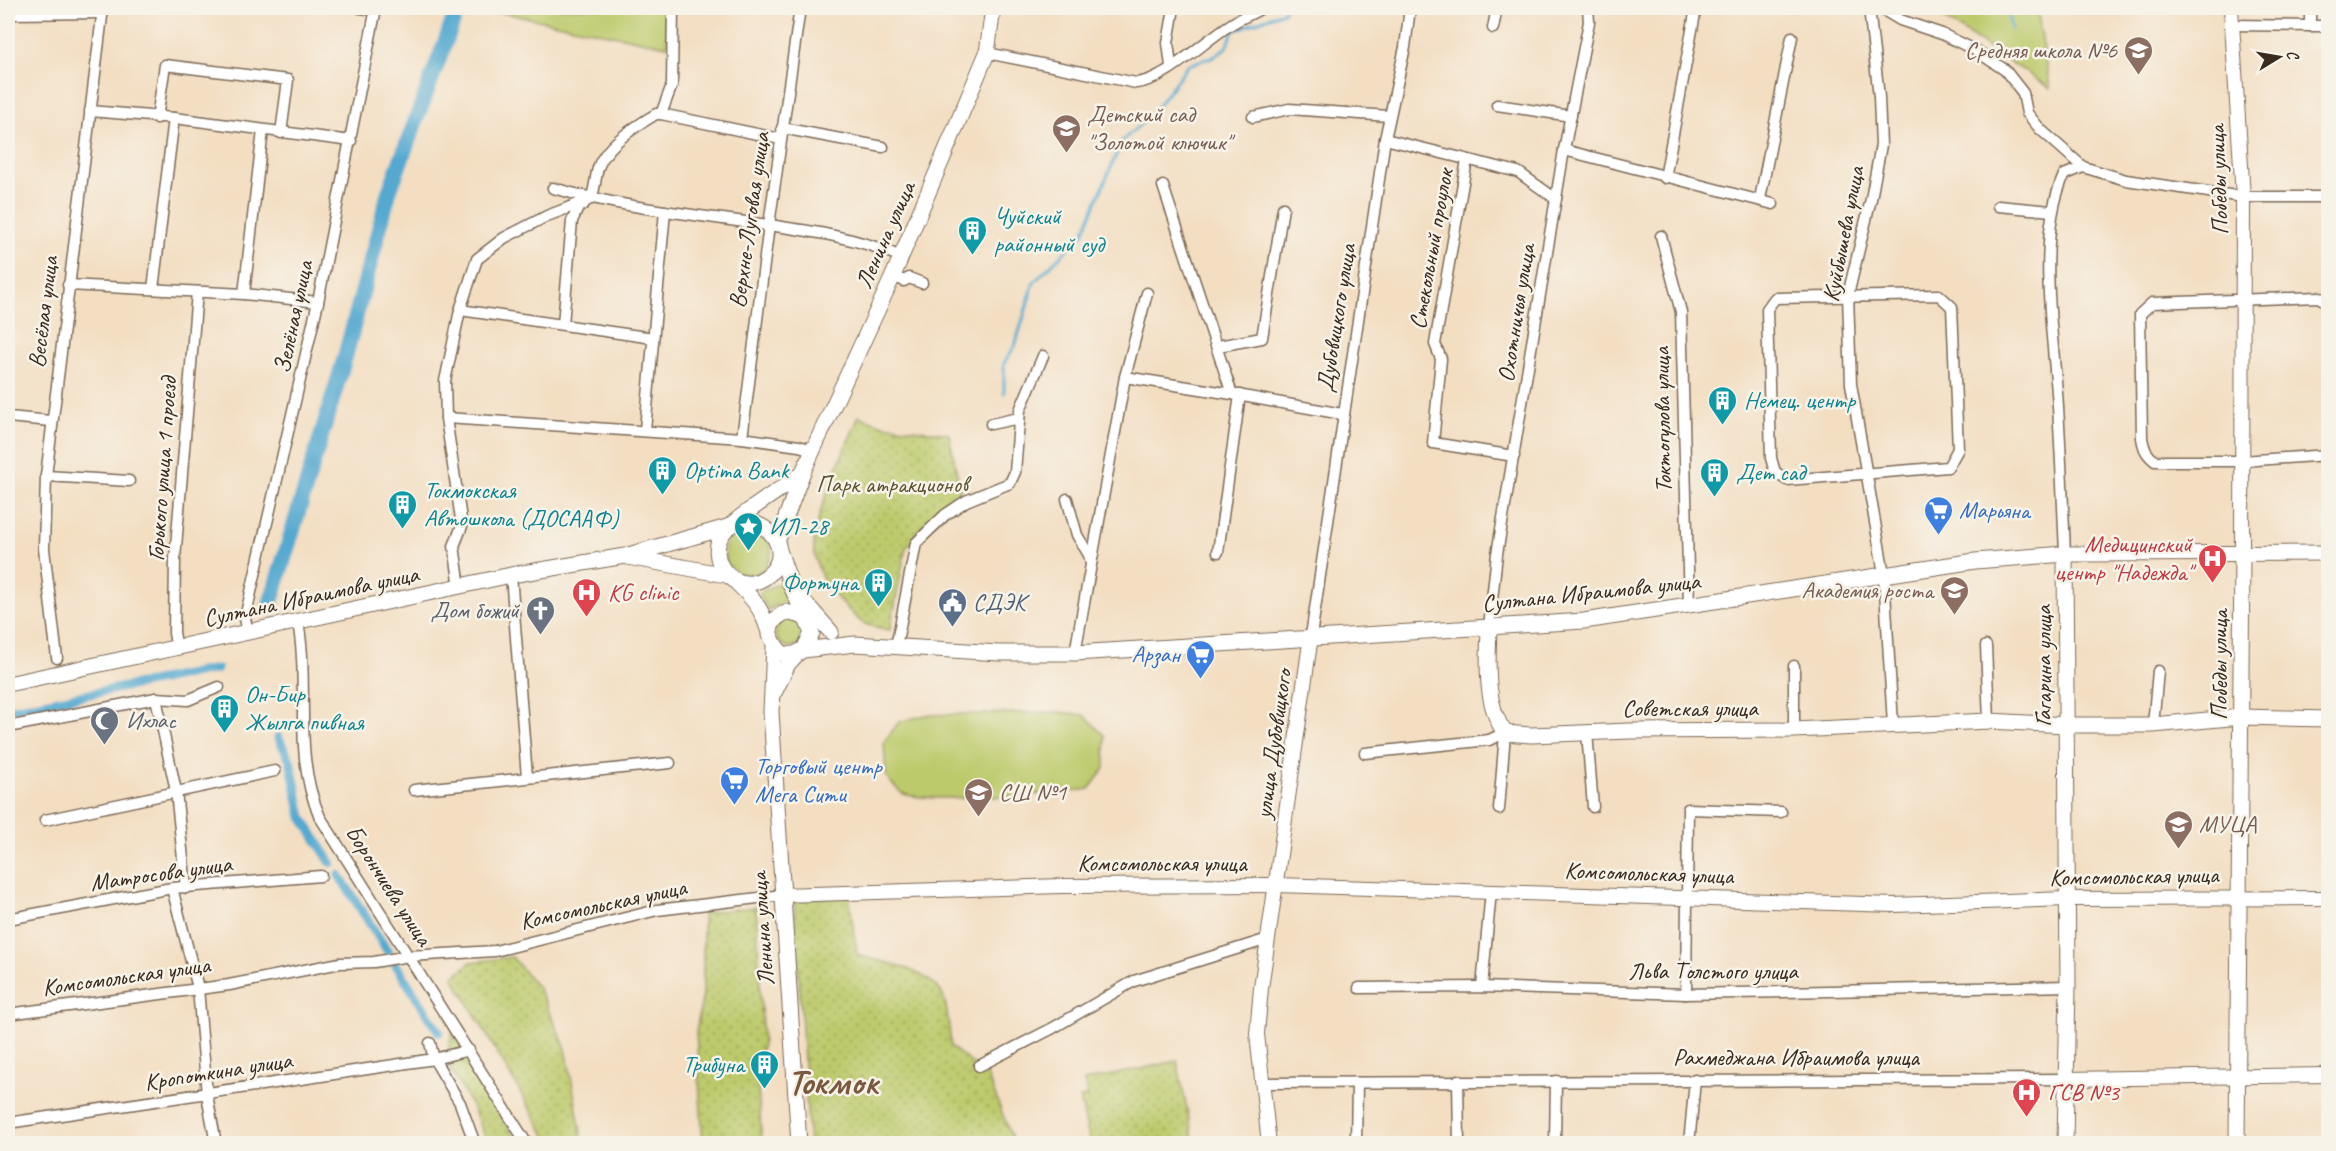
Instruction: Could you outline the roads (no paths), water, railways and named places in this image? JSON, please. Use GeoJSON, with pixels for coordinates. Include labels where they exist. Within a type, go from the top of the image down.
{"type":"FeatureCollection","features":[{"type":"Feature","properties":{"kind":"main road","name":"Ленина улица"},"geometry":{"type":"LineString","coordinates":[[794,494],[893,276],[987,53],[993,8]]}},
{"type":"Feature","properties":{"kind":"main road"},"geometry":{"type":"LineString","coordinates":[[797,656],[783,653],[772,640],[762,614],[719,563],[717,549],[724,533],[733,524],[802,474]]}},
{"type":"Feature","properties":{"kind":"main road"},"geometry":{"type":"LineString","coordinates":[[625,556],[750,583],[765,578],[777,564],[778,545],[794,494]]}},
{"type":"Feature","properties":{"kind":"main road"},"geometry":{"type":"LineString","coordinates":[[784,568],[794,494]]}},
{"type":"Feature","properties":{"kind":"main road"},"geometry":{"type":"LineString","coordinates":[[625,556],[733,524],[750,521],[763,525],[778,545],[784,568],[812,633],[809,643],[776,685],[771,712]]}},
{"type":"Feature","properties":{"kind":"main road","name":"Победы улица"},"geometry":{"type":"LineString","coordinates":[[2237,1143],[2242,553]]}},
{"type":"Feature","properties":{"kind":"main road","name":"Султана Ибраимова улица"},"geometry":{"type":"LineString","coordinates":[[797,656],[830,640],[855,644],[999,653],[1075,653],[1311,636],[1584,621],[1975,561],[2065,554],[2328,553]]}},
{"type":"Feature","properties":{"kind":"main road","name":"Гагарина улица"},"geometry":{"type":"LineString","coordinates":[[2065,554],[2068,986],[2065,1143]]}},
{"type":"Feature","properties":{"kind":"main road","name":"Султана Ибраимова улица"},"geometry":{"type":"LineString","coordinates":[[8,684],[511,575],[625,556]]}},
{"type":"Feature","properties":{"kind":"main road"},"geometry":{"type":"LineString","coordinates":[[792,588],[830,640]]}},
{"type":"Feature","properties":{"kind":"main road"},"geometry":{"type":"LineString","coordinates":[[771,712],[771,624],[786,612],[806,618],[830,640]]}},
{"type":"Feature","properties":{"kind":"main road"},"geometry":{"type":"LineString","coordinates":[[1489,627],[1488,673],[1494,718],[1505,733]]}},
{"type":"Feature","properties":{"kind":"main road","name":"Ленина улица"},"geometry":{"type":"LineString","coordinates":[[771,712],[799,1143]]}},
{"type":"Feature","properties":{"kind":"main road","name":"Советская улица"},"geometry":{"type":"LineString","coordinates":[[1505,733],[1531,735],[1587,732],[1794,730],[1989,721],[2066,725],[2153,724],[2241,717],[2328,719]]}},
{"type":"Feature","properties":{"kind":"street"},"geometry":{"type":"LineString","coordinates":[[360,8],[376,9]]}},
{"type":"Feature","properties":{"kind":"street"},"geometry":{"type":"LineString","coordinates":[[661,114],[672,85],[673,8]]}},
{"type":"Feature","properties":{"kind":"street","name":"Верхне-Луговая улица"},"geometry":{"type":"LineString","coordinates":[[742,438],[769,225],[801,8]]}},
{"type":"Feature","properties":{"kind":"street"},"geometry":{"type":"LineString","coordinates":[[1171,66],[1168,43],[1174,8]]}},
{"type":"Feature","properties":{"kind":"street"},"geometry":{"type":"LineString","coordinates":[[987,53],[1136,83],[1157,77],[1232,23],[1262,8]]}},
{"type":"Feature","properties":{"kind":"street","name":"Дубовицкого улица"},"geometry":{"type":"LineString","coordinates":[[1311,636],[1342,414],[1385,139],[1406,47],[1410,8]]}},
{"type":"Feature","properties":{"kind":"street"},"geometry":{"type":"LineString","coordinates":[[1493,28],[1497,8]]}},
{"type":"Feature","properties":{"kind":"street","name":"Охотничья улица"},"geometry":{"type":"LineString","coordinates":[[1489,627],[1497,554],[1564,150],[1589,22],[1588,8]]}},
{"type":"Feature","properties":{"kind":"street"},"geometry":{"type":"LineString","coordinates":[[1665,178],[1696,8]]}},
{"type":"Feature","properties":{"kind":"street","name":"Куйбышева улица"},"geometry":{"type":"LineString","coordinates":[[1869,8],[1879,97],[1881,145],[1872,199],[1848,295],[1851,384],[1884,574],[1893,725]]}},
{"type":"Feature","properties":{"kind":"street"},"geometry":{"type":"LineString","coordinates":[[1880,8],[1900,20],[1942,34],[1975,50],[2005,70],[2023,93],[2027,113],[2033,121],[2083,167],[2126,180],[2243,197],[2328,197]]}},
{"type":"Feature","properties":{"kind":"street","name":"Победы улица"},"geometry":{"type":"LineString","coordinates":[[2231,8],[2243,197],[2242,553]]}},
{"type":"Feature","properties":{"kind":"street"},"geometry":{"type":"LineString","coordinates":[[2310,8],[2310,26]]}},
{"type":"Feature","properties":{"kind":"street","name":"Зелёная улица"},"geometry":{"type":"LineString","coordinates":[[250,632],[245,618],[318,302],[376,9]]}},
{"type":"Feature","properties":{"kind":"street"},"geometry":{"type":"LineString","coordinates":[[8,14],[103,10]]}},
{"type":"Feature","properties":{"kind":"street","name":"Весёлая улица"},"geometry":{"type":"LineString","coordinates":[[57,658],[44,549],[46,476],[103,10]]}},
{"type":"Feature","properties":{"kind":"street"},"geometry":{"type":"LineString","coordinates":[[2233,25],[2328,26]]}},
{"type":"Feature","properties":{"kind":"street"},"geometry":{"type":"LineString","coordinates":[[1760,199],[1792,37]]}},
{"type":"Feature","properties":{"kind":"street"},"geometry":{"type":"LineString","coordinates":[[157,118],[165,65],[187,67],[288,80],[281,133]]}},
{"type":"Feature","properties":{"kind":"street"},"geometry":{"type":"LineString","coordinates":[[1497,105],[1571,116]]}},
{"type":"Feature","properties":{"kind":"street"},"geometry":{"type":"LineString","coordinates":[[1253,117],[1289,109],[1389,116]]}},
{"type":"Feature","properties":{"kind":"street"},"geometry":{"type":"LineString","coordinates":[[90,111],[174,118],[351,141]]}},
{"type":"Feature","properties":{"kind":"street"},"geometry":{"type":"LineString","coordinates":[[563,324],[572,221],[578,208],[591,199],[597,170],[619,139],[656,114],[883,147]]}},
{"type":"Feature","properties":{"kind":"street"},"geometry":{"type":"LineString","coordinates":[[153,289],[174,118]]}},
{"type":"Feature","properties":{"kind":"street"},"geometry":{"type":"LineString","coordinates":[[244,294],[263,130]]}},
{"type":"Feature","properties":{"kind":"street"},"geometry":{"type":"LineString","coordinates":[[1385,139],[1518,172],[1556,199]]}},
{"type":"Feature","properties":{"kind":"street"},"geometry":{"type":"LineString","coordinates":[[1564,150],[1637,167],[1665,178],[1760,199],[1773,204]]}},
{"type":"Feature","properties":{"kind":"street","name":"Стекольный проулок"},"geometry":{"type":"LineString","coordinates":[[1467,160],[1435,344],[1441,359],[1433,443],[1514,456]]}},
{"type":"Feature","properties":{"kind":"street","name":"Гагарина улица"},"geometry":{"type":"LineString","coordinates":[[2065,554],[2058,406],[2049,302],[2052,211],[2064,175],[2083,167]]}},
{"type":"Feature","properties":{"kind":"street"},"geometry":{"type":"LineString","coordinates":[[1163,186],[1236,394],[1218,552]]}},
{"type":"Feature","properties":{"kind":"street"},"geometry":{"type":"LineString","coordinates":[[554,188],[591,199],[825,234],[880,247],[901,257]]}},
{"type":"Feature","properties":{"kind":"street"},"geometry":{"type":"LineString","coordinates":[[460,587],[454,546],[462,526],[446,418],[444,381],[460,310],[477,260],[504,238],[547,216],[591,199]]}},
{"type":"Feature","properties":{"kind":"street"},"geometry":{"type":"LineString","coordinates":[[1998,206],[2052,211]]}},
{"type":"Feature","properties":{"kind":"street"},"geometry":{"type":"LineString","coordinates":[[1218,346],[1262,338],[1283,208]]}},
{"type":"Feature","properties":{"kind":"street"},"geometry":{"type":"LineString","coordinates":[[645,430],[665,211]]}},
{"type":"Feature","properties":{"kind":"street","name":"Токтогулова улица"},"geometry":{"type":"LineString","coordinates":[[1661,236],[1681,312],[1689,606]]}},
{"type":"Feature","properties":{"kind":"street"},"geometry":{"type":"LineString","coordinates":[[893,276],[904,281],[909,278],[922,283]]}},
{"type":"Feature","properties":{"kind":"street"},"geometry":{"type":"LineString","coordinates":[[68,285],[244,294],[318,302]]}},
{"type":"Feature","properties":{"kind":"street","name":"Горького улица 1 проезд"},"geometry":{"type":"LineString","coordinates":[[177,649],[174,633],[175,559],[197,292]]}},
{"type":"Feature","properties":{"kind":"street"},"geometry":{"type":"LineString","coordinates":[[1075,653],[1125,377],[1147,293]]}},
{"type":"Feature","properties":{"kind":"street"},"geometry":{"type":"LineString","coordinates":[[1940,295],[1953,307],[1958,449],[1948,467],[1865,474],[1787,480],[1775,472],[1771,458],[1767,309],[1775,297],[1940,295]]}},
{"type":"Feature","properties":{"kind":"street"},"geometry":{"type":"LineString","coordinates":[[2328,303],[2319,297],[2152,303],[2140,314],[2142,438],[2145,452],[2155,461],[2242,461],[2328,455]]}},
{"type":"Feature","properties":{"kind":"street"},"geometry":{"type":"LineString","coordinates":[[460,310],[653,338]]}},
{"type":"Feature","properties":{"kind":"street"},"geometry":{"type":"LineString","coordinates":[[896,647],[916,543],[945,515],[966,501],[1010,483],[1015,472],[1019,418],[1036,368],[1043,356]]}},
{"type":"Feature","properties":{"kind":"street"},"geometry":{"type":"LineString","coordinates":[[1125,377],[1236,394],[1342,414]]}},
{"type":"Feature","properties":{"kind":"street"},"geometry":{"type":"LineString","coordinates":[[8,417],[51,421]]}},
{"type":"Feature","properties":{"kind":"street"},"geometry":{"type":"LineString","coordinates":[[446,418],[742,438],[813,450]]}},
{"type":"Feature","properties":{"kind":"street"},"geometry":{"type":"LineString","coordinates":[[991,423],[1019,418]]}},
{"type":"Feature","properties":{"kind":"street"},"geometry":{"type":"LineString","coordinates":[[46,476],[129,481]]}},
{"type":"Feature","properties":{"kind":"street"},"geometry":{"type":"LineString","coordinates":[[1067,499],[1077,535],[1089,555],[1091,565]]}},
{"type":"Feature","properties":{"kind":"street"},"geometry":{"type":"LineString","coordinates":[[511,575],[527,777]]}},
{"type":"Feature","properties":{"kind":"street","name":"Борончиева улица"},"geometry":{"type":"LineString","coordinates":[[295,623],[303,647],[303,750],[312,799],[320,817],[527,1143]]}},
{"type":"Feature","properties":{"kind":"street","name":"улица Дубовицкого"},"geometry":{"type":"LineString","coordinates":[[1269,1143],[1257,1034],[1268,939],[1311,636]]}},
{"type":"Feature","properties":{"kind":"street"},"geometry":{"type":"LineString","coordinates":[[1986,646],[1989,721]]}},
{"type":"Feature","properties":{"kind":"street","name":"Советская улица"},"geometry":{"type":"LineString","coordinates":[[1794,666],[1794,730]]}},
{"type":"Feature","properties":{"kind":"street"},"geometry":{"type":"LineString","coordinates":[[2153,724],[2158,671]]}},
{"type":"Feature","properties":{"kind":"street"},"geometry":{"type":"LineString","coordinates":[[8,727],[156,698],[188,700],[219,687]]}},
{"type":"Feature","properties":{"kind":"street"},"geometry":{"type":"LineString","coordinates":[[156,698],[176,791],[186,888]]}},
{"type":"Feature","properties":{"kind":"street","name":"Советская улица"},"geometry":{"type":"LineString","coordinates":[[1587,732],[1593,807]]}},
{"type":"Feature","properties":{"kind":"street"},"geometry":{"type":"LineString","coordinates":[[1499,809],[1505,733]]}},
{"type":"Feature","properties":{"kind":"street","name":"Советская улица"},"geometry":{"type":"LineString","coordinates":[[1365,753],[1489,740],[1505,733]]}},
{"type":"Feature","properties":{"kind":"street"},"geometry":{"type":"LineString","coordinates":[[414,790],[670,763]]}},
{"type":"Feature","properties":{"kind":"street"},"geometry":{"type":"LineString","coordinates":[[45,820],[275,771]]}},
{"type":"Feature","properties":{"kind":"street"},"geometry":{"type":"LineString","coordinates":[[1686,994],[1689,897],[1688,809],[1781,812]]}},
{"type":"Feature","properties":{"kind":"street","name":"Матросова улица"},"geometry":{"type":"LineString","coordinates":[[8,919],[172,888],[321,876]]}},
{"type":"Feature","properties":{"kind":"street","name":"Комсомольская улица"},"geometry":{"type":"LineString","coordinates":[[8,1014],[229,985],[340,963],[495,951],[657,910],[783,895],[1060,886],[1277,885],[1894,905],[2066,899],[2328,898]]}},
{"type":"Feature","properties":{"kind":"street"},"geometry":{"type":"LineString","coordinates":[[172,888],[198,988],[207,1095],[216,1143]]}},
{"type":"Feature","properties":{"kind":"street"},"geometry":{"type":"LineString","coordinates":[[1482,987],[1491,891]]}},
{"type":"Feature","properties":{"kind":"street"},"geometry":{"type":"LineString","coordinates":[[979,1066],[1053,1028],[1134,981],[1268,939]]}},
{"type":"Feature","properties":{"kind":"street","name":"Льва Толстого улица"},"geometry":{"type":"LineString","coordinates":[[1359,988],[1482,987],[1686,994],[2068,986]]}},
{"type":"Feature","properties":{"kind":"street"},"geometry":{"type":"LineString","coordinates":[[430,1043],[434,1059],[460,1103],[475,1143]]}},
{"type":"Feature","properties":{"kind":"street","name":"Кропоткина улица"},"geometry":{"type":"LineString","coordinates":[[8,1124],[434,1059],[469,1050]]}},
{"type":"Feature","properties":{"kind":"street","name":"Рахмеджана Ибраимова улица"},"geometry":{"type":"LineString","coordinates":[[1263,1083],[2328,1075]]}},
{"type":"Feature","properties":{"kind":"street"},"geometry":{"type":"LineString","coordinates":[[1458,1080],[1459,1143]]}},
{"type":"Feature","properties":{"kind":"street"},"geometry":{"type":"LineString","coordinates":[[1689,1143],[1695,1080]]}},
{"type":"Feature","properties":{"kind":"street"},"geometry":{"type":"LineString","coordinates":[[1555,1143],[1556,1081]]}},
{"type":"Feature","properties":{"kind":"street"},"geometry":{"type":"LineString","coordinates":[[1356,1143],[1357,1083]]}},
{"type":"Feature","properties":{"kind":"waterway"},"geometry":{"type":"LineString","coordinates":[[270,605],[345,357],[389,192],[458,8]]}},
{"type":"Feature","properties":{"kind":"waterway"},"geometry":{"type":"LineString","coordinates":[[1004,393],[1004,363],[1015,346],[1034,282],[1083,234],[1122,141],[1151,115],[1188,65],[1214,56],[1227,47],[1233,31],[1283,12],[1285,8]]}},
{"type":"Feature","properties":{"kind":"waterway"},"geometry":{"type":"LineString","coordinates":[[2007,8],[2011,29]]}},
{"type":"Feature","properties":{"kind":"waterway"},"geometry":{"type":"LineString","coordinates":[[8,710],[217,669]]}},
{"type":"Feature","properties":{"kind":"waterway"},"geometry":{"type":"LineString","coordinates":[[278,737],[290,760],[302,817],[331,863]]}},
{"type":"Feature","properties":{"kind":"waterway"},"geometry":{"type":"LineString","coordinates":[[339,875],[388,952]]}},
{"type":"Feature","properties":{"kind":"waterway"},"geometry":{"type":"LineString","coordinates":[[396,965],[439,1032]]}},
{"type":"Feature","properties":{"kind":"place","name":"Средняя школа №6"},"geometry":{"type":"Point","coordinates":[2138,76]}},
{"type":"Feature","properties":{"kind":"place","name":"Детский сад \"Золотой ключик\""},"geometry":{"type":"Point","coordinates":[1066,154]}},
{"type":"Feature","properties":{"kind":"place","name":"Чуйский районный суд"},"geometry":{"type":"Point","coordinates":[973,256]}},
{"type":"Feature","properties":{"kind":"place","name":"Немец. центр"},"geometry":{"type":"Point","coordinates":[1723,426]}},
{"type":"Feature","properties":{"kind":"place","name":"Optima Bank"},"geometry":{"type":"Point","coordinates":[663,496]}},
{"type":"Feature","properties":{"kind":"place","name":"Дет сад"},"geometry":{"type":"Point","coordinates":[1715,498]}},
{"type":"Feature","properties":{"kind":"place","name":"Токмокская Автошкола (ДОСААФ)"},"geometry":{"type":"Point","coordinates":[403,530]}},
{"type":"Feature","properties":{"kind":"place","name":"Марьяна"},"geometry":{"type":"Point","coordinates":[1938,536]}},
{"type":"Feature","properties":{"kind":"place","name":"ИЛ-28"},"geometry":{"type":"Point","coordinates":[748,552]}},
{"type":"Feature","properties":{"kind":"place","name":"Медицинский центр \"Надежда\""},"geometry":{"type":"Point","coordinates":[2213,584]}},
{"type":"Feature","properties":{"kind":"place","name":"Фортуна"},"geometry":{"type":"Point","coordinates":[879,608]}},
{"type":"Feature","properties":{"kind":"place","name":"Академия роста"},"geometry":{"type":"Point","coordinates":[1954,616]}},
{"type":"Feature","properties":{"kind":"place","name":"KG clinic"},"geometry":{"type":"Point","coordinates":[587,618]}},
{"type":"Feature","properties":{"kind":"place","name":"СДЭК"},"geometry":{"type":"Point","coordinates":[952,628]}},
{"type":"Feature","properties":{"kind":"place","name":"Дом божий"},"geometry":{"type":"Point","coordinates":[540,636]}},
{"type":"Feature","properties":{"kind":"place","name":"Арзан"},"geometry":{"type":"Point","coordinates":[1201,680]}},
{"type":"Feature","properties":{"kind":"place","name":"Он-Бир Жылга пивная"},"geometry":{"type":"Point","coordinates":[224,734]}},
{"type":"Feature","properties":{"kind":"place","name":"Ихлас"},"geometry":{"type":"Point","coordinates":[105,746]}},
{"type":"Feature","properties":{"kind":"place","name":"Торговый центр Мега Сити"},"geometry":{"type":"Point","coordinates":[734,806]}},
{"type":"Feature","properties":{"kind":"place","name":"СШ №1"},"geometry":{"type":"Point","coordinates":[978,818]}},
{"type":"Feature","properties":{"kind":"place","name":"МУЦА"},"geometry":{"type":"Point","coordinates":[2178,850]}},
{"type":"Feature","properties":{"kind":"place","name":"Трибуна"},"geometry":{"type":"Point","coordinates":[765,1090]}},
{"type":"Feature","properties":{"kind":"place","name":"ГСВ №3"},"geometry":{"type":"Point","coordinates":[2027,1118]}},
{"type":"Feature","properties":{"kind":"district","name":"Токмок"},"geometry":{"type":"Point","coordinates":[833,1081]}},
{"type":"Feature","properties":{"kind":"park label","name":"Парк атракционов"},"geometry":{"type":"Point","coordinates":[892,484]}}]}
